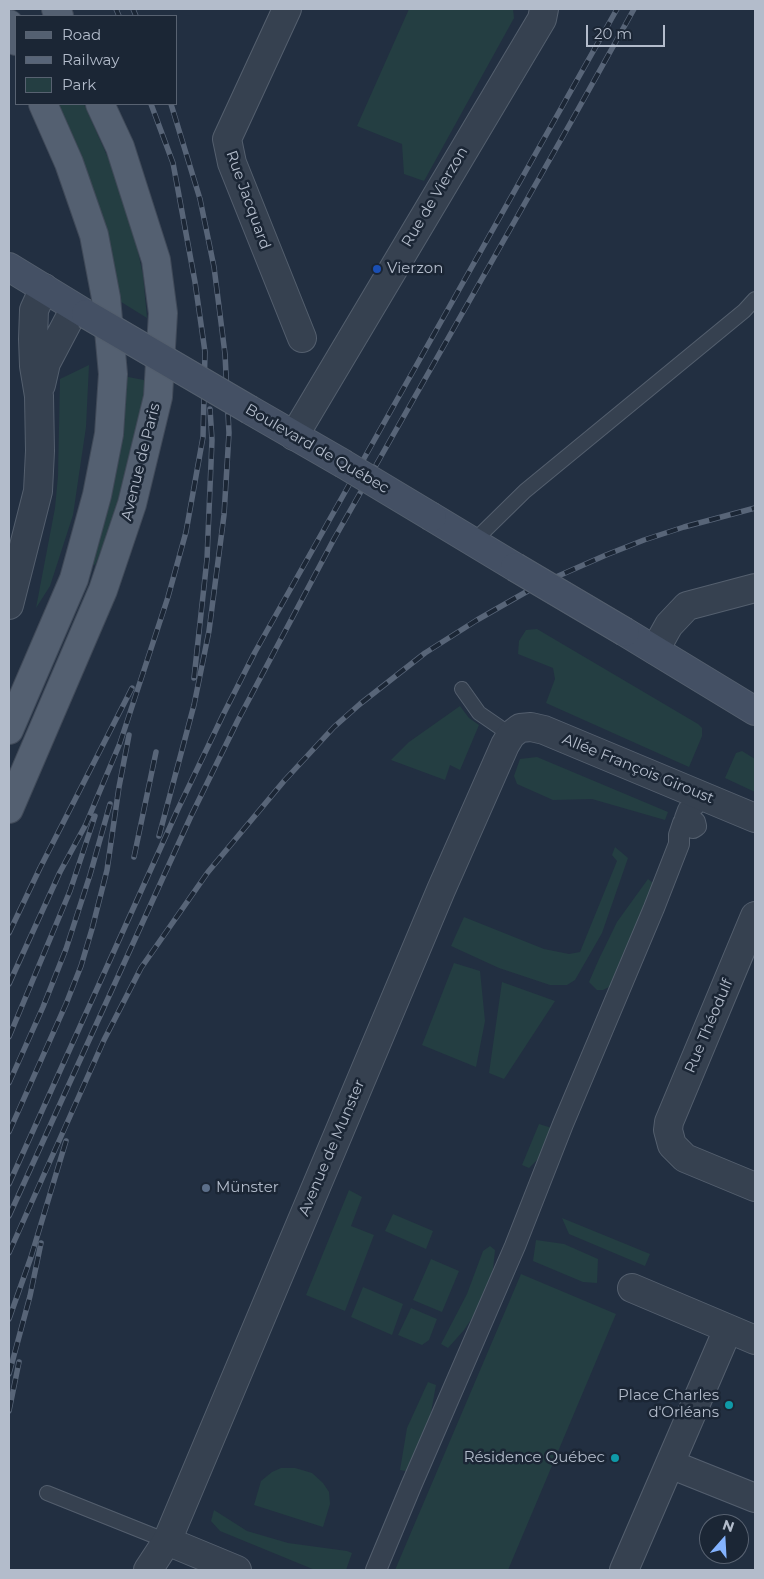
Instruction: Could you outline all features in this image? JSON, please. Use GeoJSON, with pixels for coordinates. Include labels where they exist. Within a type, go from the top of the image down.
{"type":"FeatureCollection","features":[{"type":"Feature","properties":{"kind":"main road"},"geometry":{"type":"LineString","coordinates":[[9,24],[15,39]]}},
{"type":"Feature","properties":{"kind":"main road"},"geometry":{"type":"LineString","coordinates":[[9,730],[74,579],[97,495],[109,434],[113,374],[106,298],[94,235],[69,163],[43,105]]}},
{"type":"Feature","properties":{"kind":"main road","name":"Avenue de Paris"},"geometry":{"type":"LineString","coordinates":[[9,809],[103,590],[132,504],[158,397],[163,313],[156,260],[120,147],[100,105]]}},
{"type":"Feature","properties":{"kind":"main road","name":"Boulevard de Québec"},"geometry":{"type":"LineString","coordinates":[[9,267],[342,463],[755,711]]}},
{"type":"Feature","properties":{"kind":"street","name":"Rue Jacquard"},"geometry":{"type":"LineString","coordinates":[[287,9],[227,139],[232,163],[302,338]]}},
{"type":"Feature","properties":{"kind":"street","name":"Rue de Vierzon"},"geometry":{"type":"LineString","coordinates":[[294,436],[542,19],[544,9]]}},
{"type":"Feature","properties":{"kind":"street"},"geometry":{"type":"LineString","coordinates":[[11,588],[38,491],[40,451],[39,396],[34,366],[33,321],[37,302],[44,288]]}},
{"type":"Feature","properties":{"kind":"street"},"geometry":{"type":"LineString","coordinates":[[39,396],[46,363],[81,311]]}},
{"type":"Feature","properties":{"kind":"street"},"geometry":{"type":"LineString","coordinates":[[655,650],[669,625],[687,606],[755,588]]}},
{"type":"Feature","properties":{"kind":"street","name":"Allée François Giroust"},"geometry":{"type":"LineString","coordinates":[[515,732],[531,727],[544,730],[755,818]]}},
{"type":"Feature","properties":{"kind":"street","name":"Avenue de Munster"},"geometry":{"type":"LineString","coordinates":[[148,1570],[167,1541],[441,890],[505,744],[515,732]]}},
{"type":"Feature","properties":{"kind":"street"},"geometry":{"type":"LineString","coordinates":[[376,1570],[515,1246],[563,1124],[658,899],[679,844],[679,835],[683,823],[693,828],[696,826],[695,822],[685,818],[688,810],[695,805]]}},
{"type":"Feature","properties":{"kind":"street","name":"Rue Théodulf"},"geometry":{"type":"LineString","coordinates":[[755,916],[669,1122],[669,1137],[672,1145],[685,1158],[755,1187]]}},
{"type":"Feature","properties":{"kind":"street"},"geometry":{"type":"LineString","coordinates":[[632,1288],[755,1340]]}},
{"type":"Feature","properties":{"kind":"street"},"geometry":{"type":"LineString","coordinates":[[624,1570],[728,1329]]}},
{"type":"Feature","properties":{"kind":"street"},"geometry":{"type":"LineString","coordinates":[[670,1464],[755,1498]]}},
{"type":"Feature","properties":{"kind":"street"},"geometry":{"type":"LineString","coordinates":[[167,1541],[237,1570]]}},
{"type":"Feature","properties":{"kind":"lane"},"geometry":{"type":"LineString","coordinates":[[473,542],[525,491],[744,311],[755,299]]}},
{"type":"Feature","properties":{"kind":"lane"},"geometry":{"type":"LineString","coordinates":[[462,690],[479,714],[515,732]]}},
{"type":"Feature","properties":{"kind":"lane"},"geometry":{"type":"LineString","coordinates":[[47,1493],[167,1541]]}},
{"type":"Feature","properties":{"kind":"green space"},"geometry":{"type":"Polygon","coordinates":[[[409,9],[513,9],[514,18],[424,181],[404,174],[402,144],[357,126],[409,9]]]}},
{"type":"Feature","properties":{"kind":"green space"},"geometry":{"type":"Polygon","coordinates":[[[56,105],[84,105],[113,169],[135,238],[143,275],[147,318],[118,300],[103,225],[90,182],[56,105]]]}},
{"type":"Feature","properties":{"kind":"green space"},"geometry":{"type":"Polygon","coordinates":[[[89,365],[86,427],[73,515],[50,586],[36,608],[55,508],[58,476],[60,379],[89,365]]]}},
{"type":"Feature","properties":{"kind":"green space"},"geometry":{"type":"Polygon","coordinates":[[[123,376],[144,380],[144,404],[111,526],[95,565],[90,563],[123,376]]]}},
{"type":"Feature","properties":{"kind":"green space"},"geometry":{"type":"Polygon","coordinates":[[[537,629],[698,724],[702,728],[702,736],[689,767],[546,703],[555,679],[553,668],[518,654],[519,641],[526,630],[537,629]]]}},
{"type":"Feature","properties":{"kind":"green space"},"geometry":{"type":"Polygon","coordinates":[[[460,706],[469,718],[479,725],[460,770],[450,765],[445,780],[391,760],[409,742],[460,706]]]}},
{"type":"Feature","properties":{"kind":"green space"},"geometry":{"type":"Polygon","coordinates":[[[742,751],[755,759],[755,792],[725,778],[736,753],[742,751]]]}},
{"type":"Feature","properties":{"kind":"green space"},"geometry":{"type":"Polygon","coordinates":[[[537,757],[668,812],[665,820],[592,799],[553,800],[517,784],[514,776],[520,759],[537,757]]]}},
{"type":"Feature","properties":{"kind":"green space"},"geometry":{"type":"Polygon","coordinates":[[[615,847],[628,858],[602,933],[575,980],[567,985],[550,985],[499,968],[451,946],[464,917],[544,949],[569,954],[580,952],[617,861],[612,855],[615,847]]]}},
{"type":"Feature","properties":{"kind":"green space"},"geometry":{"type":"Polygon","coordinates":[[[648,879],[653,883],[615,984],[603,990],[597,990],[589,982],[599,959],[617,922],[648,879]]]}},
{"type":"Feature","properties":{"kind":"green space"},"geometry":{"type":"Polygon","coordinates":[[[454,963],[480,971],[485,1021],[476,1067],[422,1045],[454,963]]]}},
{"type":"Feature","properties":{"kind":"green space"},"geometry":{"type":"Polygon","coordinates":[[[502,982],[555,1001],[504,1079],[489,1073],[502,982]]]}},
{"type":"Feature","properties":{"kind":"green space"},"geometry":{"type":"Polygon","coordinates":[[[539,1124],[555,1129],[537,1160],[529,1168],[522,1165],[539,1124]]]}},
{"type":"Feature","properties":{"kind":"green space"},"geometry":{"type":"Polygon","coordinates":[[[349,1190],[362,1197],[351,1226],[374,1235],[345,1311],[306,1295],[349,1190]]]}},
{"type":"Feature","properties":{"kind":"green space"},"geometry":{"type":"Polygon","coordinates":[[[393,1214],[433,1231],[426,1249],[385,1231],[393,1214]]]}},
{"type":"Feature","properties":{"kind":"green space"},"geometry":{"type":"Polygon","coordinates":[[[562,1218],[650,1254],[645,1266],[569,1234],[562,1218]]]}},
{"type":"Feature","properties":{"kind":"green space"},"geometry":{"type":"Polygon","coordinates":[[[536,1240],[564,1244],[598,1259],[597,1283],[583,1282],[533,1261],[536,1240]]]}},
{"type":"Feature","properties":{"kind":"green space"},"geometry":{"type":"Polygon","coordinates":[[[490,1246],[495,1250],[492,1279],[478,1309],[464,1330],[448,1348],[441,1344],[467,1294],[483,1251],[490,1246]]]}},
{"type":"Feature","properties":{"kind":"green space"},"geometry":{"type":"Polygon","coordinates":[[[431,1259],[459,1271],[442,1312],[413,1300],[431,1259]]]}},
{"type":"Feature","properties":{"kind":"green space"},"geometry":{"type":"Polygon","coordinates":[[[521,1274],[616,1314],[508,1570],[395,1570],[521,1274]]]}},
{"type":"Feature","properties":{"kind":"green space"},"geometry":{"type":"Polygon","coordinates":[[[363,1287],[403,1304],[392,1335],[351,1317],[363,1287]]]}},
{"type":"Feature","properties":{"kind":"green space"},"geometry":{"type":"Polygon","coordinates":[[[411,1308],[437,1319],[429,1340],[422,1345],[398,1335],[411,1308]]]}},
{"type":"Feature","properties":{"kind":"green space"},"geometry":{"type":"Polygon","coordinates":[[[428,1382],[436,1385],[430,1418],[410,1472],[400,1470],[407,1428],[428,1382]]]}},
{"type":"Feature","properties":{"kind":"green space"},"geometry":{"type":"Polygon","coordinates":[[[281,1468],[295,1468],[312,1473],[323,1483],[329,1492],[330,1504],[323,1527],[254,1505],[261,1481],[272,1472],[281,1468]]]}},
{"type":"Feature","properties":{"kind":"green space"},"geometry":{"type":"Polygon","coordinates":[[[214,1510],[247,1531],[288,1543],[352,1553],[346,1570],[315,1570],[220,1531],[211,1521],[214,1510]]]}},
{"type":"Feature","properties":{"kind":"railway"},"geometry":{"type":"LineString","coordinates":[[116,9],[119,15]]}},
{"type":"Feature","properties":{"kind":"railway"},"geometry":{"type":"LineString","coordinates":[[133,9],[136,15]]}},
{"type":"Feature","properties":{"kind":"railway"},"geometry":{"type":"LineString","coordinates":[[9,1184],[178,809],[255,652],[617,9]]}},
{"type":"Feature","properties":{"kind":"railway"},"geometry":{"type":"LineString","coordinates":[[9,1216],[191,816],[238,720],[334,539],[634,9]]}},
{"type":"Feature","properties":{"kind":"railway"},"geometry":{"type":"LineString","coordinates":[[9,984],[60,872],[86,824],[120,743],[168,597],[186,532],[203,437],[205,352],[195,282],[173,163],[151,105]]}},
{"type":"Feature","properties":{"kind":"railway"},"geometry":{"type":"LineString","coordinates":[[159,836],[194,705],[209,631],[224,515],[229,433],[225,354],[214,267],[200,199],[171,105]]}},
{"type":"Feature","properties":{"kind":"railway"},"geometry":{"type":"LineString","coordinates":[[194,678],[207,559],[212,440],[210,409]]}},
{"type":"Feature","properties":{"kind":"railway"},"geometry":{"type":"LineString","coordinates":[[9,1253],[104,1040],[141,968],[208,872],[284,781],[334,727],[425,653],[477,620],[540,584],[644,540],[755,508]]}},
{"type":"Feature","properties":{"kind":"railway"},"geometry":{"type":"LineString","coordinates":[[9,933],[132,688]]}},
{"type":"Feature","properties":{"kind":"railway"},"geometry":{"type":"LineString","coordinates":[[9,1132],[81,966],[107,870],[119,787],[129,735]]}},
{"type":"Feature","properties":{"kind":"railway"},"geometry":{"type":"LineString","coordinates":[[134,857],[156,752]]}},
{"type":"Feature","properties":{"kind":"railway"},"geometry":{"type":"LineString","coordinates":[[9,1083],[43,1007],[66,949],[110,804]]}},
{"type":"Feature","properties":{"kind":"railway"},"geometry":{"type":"LineString","coordinates":[[9,1037],[70,891],[95,816]]}},
{"type":"Feature","properties":{"kind":"railway"},"geometry":{"type":"LineString","coordinates":[[9,1319],[31,1257],[66,1141]]}},
{"type":"Feature","properties":{"kind":"railway"},"geometry":{"type":"LineString","coordinates":[[9,1374],[30,1296],[41,1243]]}},
{"type":"Feature","properties":{"kind":"railway"},"geometry":{"type":"LineString","coordinates":[[9,1411],[19,1362]]}},
{"type":"Feature","properties":{"kind":"place","name":"Vierzon"},"geometry":{"type":"Point","coordinates":[377,269]}},
{"type":"Feature","properties":{"kind":"place","name":"Münster"},"geometry":{"type":"Point","coordinates":[206,1188]}},
{"type":"Feature","properties":{"kind":"place","name":"Place Charles d'Orléans"},"geometry":{"type":"Point","coordinates":[729,1405]}},
{"type":"Feature","properties":{"kind":"place","name":"Résidence Québec"},"geometry":{"type":"Point","coordinates":[615,1458]}}]}
